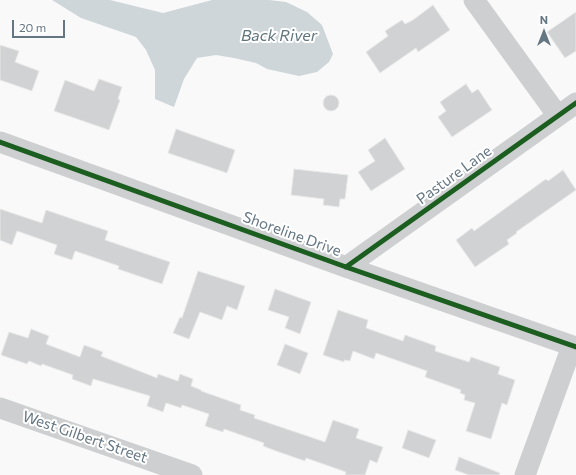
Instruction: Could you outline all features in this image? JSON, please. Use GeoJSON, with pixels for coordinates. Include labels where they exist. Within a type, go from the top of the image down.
{"type":"FeatureCollection","features":[{"type":"Feature","properties":{"kind":"street"},"geometry":{"type":"LineString","coordinates":[[474,0],[558,116]]}},
{"type":"Feature","properties":{"kind":"street","name":"Pasture Lane"},"geometry":{"type":"LineString","coordinates":[[346,267],[576,103]]}},
{"type":"Feature","properties":{"kind":"street","name":"Shoreline Drive"},"geometry":{"type":"LineString","coordinates":[[0,142],[346,267],[574,346]]}},
{"type":"Feature","properties":{"kind":"street"},"geometry":{"type":"LineString","coordinates":[[525,475],[574,346]]}},
{"type":"Feature","properties":{"kind":"street","name":"West Gilbert Street"},"geometry":{"type":"LineString","coordinates":[[0,408],[192,475]]}},
{"type":"Feature","properties":{"kind":"water","name":"Back River"},"geometry":{"type":"Polygon","coordinates":[[[52,0],[110,0],[163,13],[212,0],[269,0],[286,2],[307,12],[322,25],[333,54],[329,62],[317,72],[299,76],[267,69],[256,63],[234,58],[216,55],[197,58],[184,79],[174,107],[155,99],[155,70],[146,50],[136,37],[81,18],[52,0]]]}},
{"type":"Feature","properties":{"kind":"building"},"geometry":{"type":"Polygon","coordinates":[[[433,5],[450,30],[418,52],[416,48],[380,73],[366,52],[388,36],[385,31],[402,20],[405,24],[413,20],[433,5]]]}},
{"type":"Feature","properties":{"kind":"building"},"geometry":{"type":"Polygon","coordinates":[[[576,12],[576,51],[565,58],[547,32],[576,12]]]}},
{"type":"Feature","properties":{"kind":"building"},"geometry":{"type":"Polygon","coordinates":[[[0,45],[19,51],[15,62],[39,71],[32,91],[0,80],[0,45]]]}},
{"type":"Feature","properties":{"kind":"building"},"geometry":{"type":"Polygon","coordinates":[[[99,79],[122,87],[118,99],[120,100],[109,130],[54,111],[65,80],[94,91],[99,79]]]}},
{"type":"Feature","properties":{"kind":"building"},"geometry":{"type":"Polygon","coordinates":[[[466,84],[472,93],[478,89],[492,110],[452,137],[438,117],[446,111],[440,102],[466,84]]]}},
{"type":"Feature","properties":{"kind":"building"},"geometry":{"type":"Polygon","coordinates":[[[328,95],[334,95],[339,100],[337,109],[334,111],[328,111],[323,106],[323,100],[328,95]]]}},
{"type":"Feature","properties":{"kind":"building"},"geometry":{"type":"Polygon","coordinates":[[[176,129],[235,150],[227,173],[168,153],[176,129]]]}},
{"type":"Feature","properties":{"kind":"building"},"geometry":{"type":"Polygon","coordinates":[[[385,138],[405,169],[371,191],[358,172],[375,161],[368,150],[385,138]]]}},
{"type":"Feature","properties":{"kind":"building"},"geometry":{"type":"Polygon","coordinates":[[[294,169],[348,175],[345,199],[340,199],[339,207],[323,205],[324,199],[291,195],[294,169]]]}},
{"type":"Feature","properties":{"kind":"building"},"geometry":{"type":"Polygon","coordinates":[[[563,170],[576,190],[516,232],[517,233],[507,240],[509,244],[475,267],[456,240],[472,228],[474,231],[546,179],[548,181],[563,170]]]}},
{"type":"Feature","properties":{"kind":"building"},"geometry":{"type":"Polygon","coordinates":[[[0,209],[42,223],[46,210],[108,231],[105,240],[170,262],[162,284],[118,269],[119,266],[75,251],[72,260],[54,254],[57,245],[17,231],[12,245],[0,240],[0,209]]]}},
{"type":"Feature","properties":{"kind":"building"},"geometry":{"type":"Polygon","coordinates":[[[198,271],[245,286],[237,310],[227,306],[222,320],[200,312],[189,339],[173,333],[180,317],[182,318],[198,271]]]}},
{"type":"Feature","properties":{"kind":"building"},"geometry":{"type":"Polygon","coordinates":[[[275,289],[311,302],[300,334],[285,328],[289,317],[268,310],[275,289]]]}},
{"type":"Feature","properties":{"kind":"building"},"geometry":{"type":"Polygon","coordinates":[[[338,310],[368,320],[366,328],[403,341],[405,335],[436,346],[435,351],[469,362],[471,357],[500,367],[498,374],[515,380],[507,405],[502,403],[491,439],[466,431],[475,403],[464,400],[465,395],[460,393],[461,390],[425,377],[427,371],[376,353],[374,359],[353,351],[350,361],[344,360],[344,362],[323,355],[338,310]]]}},
{"type":"Feature","properties":{"kind":"building"},"geometry":{"type":"Polygon","coordinates":[[[31,329],[49,336],[46,344],[80,357],[84,345],[103,352],[101,356],[157,378],[158,374],[178,381],[180,374],[193,379],[191,386],[241,405],[240,410],[255,415],[254,418],[325,442],[333,420],[359,429],[356,438],[383,447],[377,463],[370,460],[365,475],[345,475],[346,472],[306,458],[305,461],[276,451],[263,446],[264,443],[224,429],[223,432],[205,426],[209,414],[182,405],[181,408],[166,403],[163,412],[147,406],[150,396],[93,379],[91,386],[72,379],[73,375],[42,364],[41,366],[29,361],[27,364],[1,355],[9,332],[28,338],[31,329]]]}},
{"type":"Feature","properties":{"kind":"building"},"geometry":{"type":"Polygon","coordinates":[[[285,344],[308,353],[300,374],[277,365],[285,344]]]}},
{"type":"Feature","properties":{"kind":"building"},"geometry":{"type":"Polygon","coordinates":[[[408,430],[436,440],[429,458],[402,448],[408,430]]]}},
{"type":"Feature","properties":{"kind":"building"},"geometry":{"type":"Polygon","coordinates":[[[459,457],[500,473],[499,475],[469,475],[455,470],[459,457]]]}},
{"type":"Feature","properties":{"kind":"cycle path"},"geometry":{"type":"LineString","coordinates":[[346,267],[576,103]]}},
{"type":"Feature","properties":{"kind":"cycle path"},"geometry":{"type":"LineString","coordinates":[[0,142],[346,267],[576,347]]}}]}
